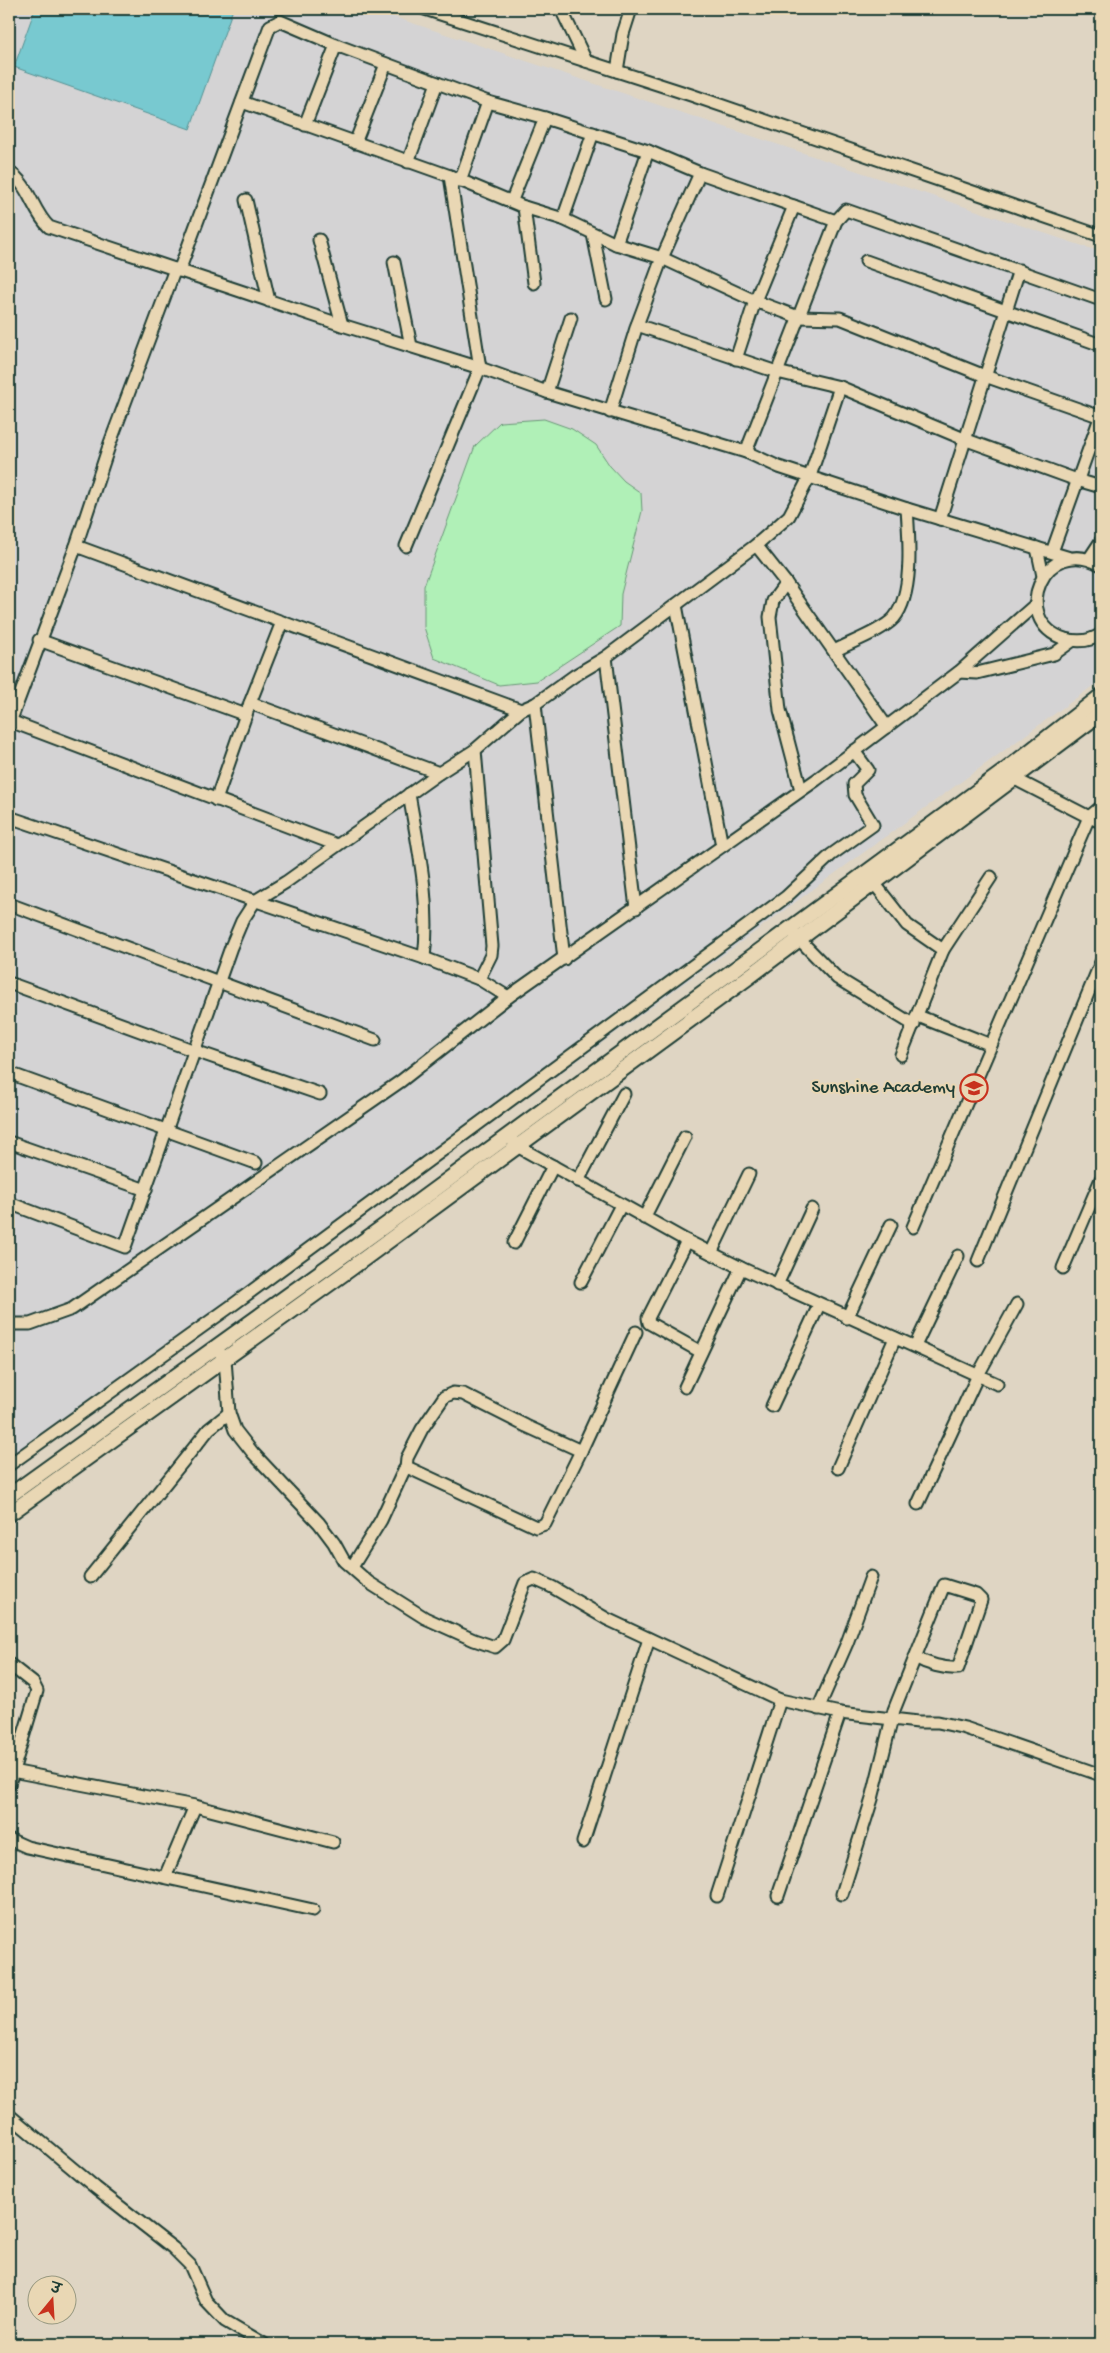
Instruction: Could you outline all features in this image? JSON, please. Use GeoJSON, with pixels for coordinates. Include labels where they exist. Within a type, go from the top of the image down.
{"type":"FeatureCollection","features":[{"type":"Feature","properties":{"kind":"street"},"geometry":{"type":"LineString","coordinates":[[426,9],[617,71],[1101,236]]}},
{"type":"Feature","properties":{"kind":"street"},"geometry":{"type":"LineString","coordinates":[[561,9],[586,61]]}},
{"type":"Feature","properties":{"kind":"street"},"geometry":{"type":"LineString","coordinates":[[617,71],[623,34],[631,9]]}},
{"type":"Feature","properties":{"kind":"street"},"geometry":{"type":"LineString","coordinates":[[337,845],[9,723],[76,546],[110,444],[270,26],[275,22],[288,23],[336,45],[488,102],[593,133],[836,221]]}},
{"type":"Feature","properties":{"kind":"street"},"geometry":{"type":"LineString","coordinates":[[305,125],[336,45]]}},
{"type":"Feature","properties":{"kind":"street"},"geometry":{"type":"LineString","coordinates":[[355,143],[386,64]]}},
{"type":"Feature","properties":{"kind":"street"},"geometry":{"type":"LineString","coordinates":[[408,162],[438,83]]}},
{"type":"Feature","properties":{"kind":"street"},"geometry":{"type":"LineString","coordinates":[[242,102],[512,200],[524,207],[563,219],[616,244],[662,258],[755,301],[798,317],[840,318],[985,376],[1101,417],[1052,552]]}},
{"type":"Feature","properties":{"kind":"street"},"geometry":{"type":"LineString","coordinates":[[406,546],[480,368],[455,179],[488,102]]}},
{"type":"Feature","properties":{"kind":"street"},"geometry":{"type":"LineString","coordinates":[[512,200],[545,118]]}},
{"type":"Feature","properties":{"kind":"street"},"geometry":{"type":"LineString","coordinates":[[563,219],[593,133]]}},
{"type":"Feature","properties":{"kind":"street"},"geometry":{"type":"LineString","coordinates":[[616,244],[648,152]]}},
{"type":"Feature","properties":{"kind":"street"},"geometry":{"type":"LineString","coordinates":[[9,172],[24,186],[40,218],[49,227],[342,325],[480,368],[547,392],[746,452],[779,467],[907,509],[1070,558],[1088,559],[1101,565]]}},
{"type":"Feature","properties":{"kind":"street"},"geometry":{"type":"LineString","coordinates":[[610,412],[637,325],[662,258],[700,173]]}},
{"type":"Feature","properties":{"kind":"street"},"geometry":{"type":"LineString","coordinates":[[246,200],[269,301]]}},
{"type":"Feature","properties":{"kind":"street"},"geometry":{"type":"LineString","coordinates":[[736,359],[755,301],[794,206]]}},
{"type":"Feature","properties":{"kind":"street"},"geometry":{"type":"LineString","coordinates":[[524,207],[534,283]]}},
{"type":"Feature","properties":{"kind":"street"},"geometry":{"type":"LineString","coordinates":[[746,452],[836,221],[846,210],[1101,300]]}},
{"type":"Feature","properties":{"kind":"street"},"geometry":{"type":"LineString","coordinates":[[593,234],[606,300]]}},
{"type":"Feature","properties":{"kind":"street"},"geometry":{"type":"LineString","coordinates":[[318,240],[342,325]]}},
{"type":"Feature","properties":{"kind":"street"},"geometry":{"type":"LineString","coordinates":[[866,261],[1008,310],[1101,345]]}},
{"type":"Feature","properties":{"kind":"street"},"geometry":{"type":"LineString","coordinates":[[394,262],[411,346]]}},
{"type":"Feature","properties":{"kind":"street"},"geometry":{"type":"LineString","coordinates":[[940,519],[964,439],[1008,310],[1019,270]]}},
{"type":"Feature","properties":{"kind":"street"},"geometry":{"type":"LineString","coordinates":[[547,392],[571,318]]}},
{"type":"Feature","properties":{"kind":"street"},"geometry":{"type":"LineString","coordinates":[[637,325],[777,372],[840,387],[964,439],[1077,480],[1101,486]]}},
{"type":"Feature","properties":{"kind":"street"},"geometry":{"type":"LineString","coordinates":[[9,1204],[125,1247],[242,921],[255,901],[286,882],[439,773],[475,750],[521,710],[535,704],[606,656],[756,545],[789,516],[810,476],[840,387]]}},
{"type":"Feature","properties":{"kind":"street"},"geometry":{"type":"LineString","coordinates":[[834,651],[886,624],[895,616],[906,591],[910,549],[907,509]]}},
{"type":"Feature","properties":{"kind":"street"},"geometry":{"type":"LineString","coordinates":[[1088,559],[1101,540]]}},
{"type":"Feature","properties":{"kind":"street"},"geometry":{"type":"LineString","coordinates":[[756,545],[786,583],[887,727]]}},
{"type":"Feature","properties":{"kind":"street"},"geometry":{"type":"LineString","coordinates":[[76,546],[521,710]]}},
{"type":"Feature","properties":{"kind":"street"},"geometry":{"type":"LineString","coordinates":[[1037,548],[1043,576]]}},
{"type":"Feature","properties":{"kind":"street"},"geometry":{"type":"LineString","coordinates":[[1070,558],[1052,566],[1043,576],[1037,589],[1036,604],[1040,617],[1047,628],[1059,637],[1072,641],[1085,641],[1101,634]]}},
{"type":"Feature","properties":{"kind":"street"},"geometry":{"type":"LineString","coordinates":[[786,583],[773,601],[770,617],[780,710],[801,790]]}},
{"type":"Feature","properties":{"kind":"street"},"geometry":{"type":"LineString","coordinates":[[9,1324],[30,1324],[72,1309],[402,1081],[508,997],[636,908],[887,727],[959,672],[1036,604]]}},
{"type":"Feature","properties":{"kind":"street"},"geometry":{"type":"LineString","coordinates":[[676,605],[722,846]]}},
{"type":"Feature","properties":{"kind":"street"},"geometry":{"type":"LineString","coordinates":[[216,800],[250,703],[282,622]]}},
{"type":"Feature","properties":{"kind":"street"},"geometry":{"type":"LineString","coordinates":[[39,640],[246,715]]}},
{"type":"Feature","properties":{"kind":"street"},"geometry":{"type":"LineString","coordinates":[[959,672],[977,673],[1054,654],[1072,641]]}},
{"type":"Feature","properties":{"kind":"street"},"geometry":{"type":"LineString","coordinates":[[606,656],[636,908]]}},
{"type":"Feature","properties":{"kind":"street"},"geometry":{"type":"LineString","coordinates":[[9,1514],[220,1353],[513,1141],[750,976],[794,934],[1101,696]]}},
{"type":"Feature","properties":{"kind":"street"},"geometry":{"type":"LineString","coordinates":[[250,703],[439,773]]}},
{"type":"Feature","properties":{"kind":"street"},"geometry":{"type":"LineString","coordinates":[[535,704],[564,959]]}},
{"type":"Feature","properties":{"kind":"street"},"geometry":{"type":"LineString","coordinates":[[794,934],[874,883],[1101,713]]}},
{"type":"Feature","properties":{"kind":"street"},"geometry":{"type":"LineString","coordinates":[[475,750],[492,946],[491,955],[479,979]]}},
{"type":"Feature","properties":{"kind":"street"},"geometry":{"type":"LineString","coordinates":[[9,1465],[226,1309],[786,897],[831,855],[873,825],[855,796],[854,784],[868,770],[854,751]]}},
{"type":"Feature","properties":{"kind":"street"},"geometry":{"type":"LineString","coordinates":[[1015,779],[1101,822]]}},
{"type":"Feature","properties":{"kind":"street"},"geometry":{"type":"LineString","coordinates":[[409,794],[421,862],[426,923],[424,958]]}},
{"type":"Feature","properties":{"kind":"street"},"geometry":{"type":"LineString","coordinates":[[913,1226],[1090,816],[1101,807]]}},
{"type":"Feature","properties":{"kind":"street"},"geometry":{"type":"LineString","coordinates":[[9,817],[424,958],[479,979],[508,997]]}},
{"type":"Feature","properties":{"kind":"street"},"geometry":{"type":"LineString","coordinates":[[901,1056],[943,950],[991,877]]}},
{"type":"Feature","properties":{"kind":"street"},"geometry":{"type":"LineString","coordinates":[[874,883],[907,925],[943,950]]}},
{"type":"Feature","properties":{"kind":"street"},"geometry":{"type":"LineString","coordinates":[[9,904],[375,1040]]}},
{"type":"Feature","properties":{"kind":"street"},"geometry":{"type":"LineString","coordinates":[[794,934],[837,978],[916,1020],[991,1046]]}},
{"type":"Feature","properties":{"kind":"street"},"geometry":{"type":"LineString","coordinates":[[978,1261],[1101,962]]}},
{"type":"Feature","properties":{"kind":"street"},"geometry":{"type":"LineString","coordinates":[[9,983],[194,1051],[320,1094]]}},
{"type":"Feature","properties":{"kind":"street"},"geometry":{"type":"LineString","coordinates":[[9,1073],[256,1163]]}},
{"type":"Feature","properties":{"kind":"street"},"geometry":{"type":"LineString","coordinates":[[578,1181],[624,1094]]}},
{"type":"Feature","properties":{"kind":"street"},"geometry":{"type":"LineString","coordinates":[[644,1218],[685,1137]]}},
{"type":"Feature","properties":{"kind":"street"},"geometry":{"type":"LineString","coordinates":[[513,1141],[578,1181],[687,1241],[847,1318],[997,1384]]}},
{"type":"Feature","properties":{"kind":"street"},"geometry":{"type":"LineString","coordinates":[[9,1142],[146,1190]]}},
{"type":"Feature","properties":{"kind":"street"},"geometry":{"type":"LineString","coordinates":[[514,1243],[553,1166]]}},
{"type":"Feature","properties":{"kind":"street"},"geometry":{"type":"LineString","coordinates":[[711,1253],[749,1174]]}},
{"type":"Feature","properties":{"kind":"street"},"geometry":{"type":"LineString","coordinates":[[1063,1268],[1101,1179]]}},
{"type":"Feature","properties":{"kind":"street"},"geometry":{"type":"LineString","coordinates":[[581,1282],[621,1205]]}},
{"type":"Feature","properties":{"kind":"street"},"geometry":{"type":"LineString","coordinates":[[777,1285],[812,1209]]}},
{"type":"Feature","properties":{"kind":"street"},"geometry":{"type":"LineString","coordinates":[[847,1318],[891,1225]]}},
{"type":"Feature","properties":{"kind":"street"},"geometry":{"type":"LineString","coordinates":[[687,1241],[648,1318],[649,1323],[659,1330],[701,1352]]}},
{"type":"Feature","properties":{"kind":"street"},"geometry":{"type":"LineString","coordinates":[[914,1346],[958,1256]]}},
{"type":"Feature","properties":{"kind":"street"},"geometry":{"type":"LineString","coordinates":[[685,1387],[741,1268]]}},
{"type":"Feature","properties":{"kind":"street"},"geometry":{"type":"LineString","coordinates":[[918,1504],[978,1375],[1017,1304]]}},
{"type":"Feature","properties":{"kind":"street"},"geometry":{"type":"LineString","coordinates":[[772,1406],[819,1305]]}},
{"type":"Feature","properties":{"kind":"street"},"geometry":{"type":"LineString","coordinates":[[406,1470],[409,1468],[536,1527],[545,1524],[582,1451],[636,1332]]}},
{"type":"Feature","properties":{"kind":"street"},"geometry":{"type":"LineString","coordinates":[[838,1468],[895,1338]]}},
{"type":"Feature","properties":{"kind":"street"},"geometry":{"type":"LineString","coordinates":[[220,1353],[229,1413],[235,1430],[253,1453],[319,1522],[344,1561],[368,1582],[425,1618],[474,1640],[495,1646],[503,1640],[525,1583],[534,1579],[552,1587],[607,1619],[780,1700],[818,1710],[938,1722],[965,1728],[1101,1775]]}},
{"type":"Feature","properties":{"kind":"street"},"geometry":{"type":"LineString","coordinates":[[9,1496],[220,1353]]}},
{"type":"Feature","properties":{"kind":"street"},"geometry":{"type":"LineString","coordinates":[[352,1567],[381,1520],[391,1496],[406,1470],[407,1458],[422,1429],[444,1397],[454,1393],[463,1394],[526,1426],[582,1451]]}},
{"type":"Feature","properties":{"kind":"street"},"geometry":{"type":"LineString","coordinates":[[90,1577],[209,1429],[229,1413]]}},
{"type":"Feature","properties":{"kind":"street"},"geometry":{"type":"LineString","coordinates":[[818,1710],[847,1643],[871,1577]]}},
{"type":"Feature","properties":{"kind":"street"},"geometry":{"type":"LineString","coordinates":[[842,1894],[872,1799],[894,1710],[915,1657],[944,1585],[976,1595],[981,1600],[958,1668],[924,1662],[915,1657]]}},
{"type":"Feature","properties":{"kind":"street"},"geometry":{"type":"LineString","coordinates":[[583,1842],[649,1639]]}},
{"type":"Feature","properties":{"kind":"street"},"geometry":{"type":"LineString","coordinates":[[9,1664],[32,1683],[37,1691],[9,1784]]}},
{"type":"Feature","properties":{"kind":"street"},"geometry":{"type":"LineString","coordinates":[[717,1896],[780,1700]]}},
{"type":"Feature","properties":{"kind":"street"},"geometry":{"type":"LineString","coordinates":[[778,1896],[840,1713]]}},
{"type":"Feature","properties":{"kind":"street"},"geometry":{"type":"LineString","coordinates":[[12,1771],[195,1806],[333,1842]]}},
{"type":"Feature","properties":{"kind":"street"},"geometry":{"type":"LineString","coordinates":[[165,1877],[195,1806]]}},
{"type":"Feature","properties":{"kind":"street"},"geometry":{"type":"LineString","coordinates":[[9,1839],[27,1847],[313,1910]]}},
{"type":"Feature","properties":{"kind":"street"},"geometry":{"type":"LineString","coordinates":[[9,2116],[96,2188],[173,2248],[190,2265],[206,2301],[225,2321],[264,2344]]}},
{"type":"Feature","properties":{"kind":"shaded area"},"geometry":{"type":"Polygon","coordinates":[[[9,9],[370,9],[1101,252],[1101,680],[9,1474],[9,9]]]}},
{"type":"Feature","properties":{"kind":"green space"},"geometry":{"type":"Polygon","coordinates":[[[544,419],[572,429],[596,445],[610,466],[624,481],[641,493],[642,511],[621,594],[620,626],[537,681],[499,685],[434,658],[424,627],[424,586],[475,446],[500,422],[544,419]]]}},
{"type":"Feature","properties":{"kind":"water"},"geometry":{"type":"Polygon","coordinates":[[[35,9],[233,9],[190,129],[14,67],[35,9]]]}},
{"type":"Feature","properties":{"kind":"place","name":"Sunshine Academy"},"geometry":{"type":"Point","coordinates":[974,1088]}}]}
